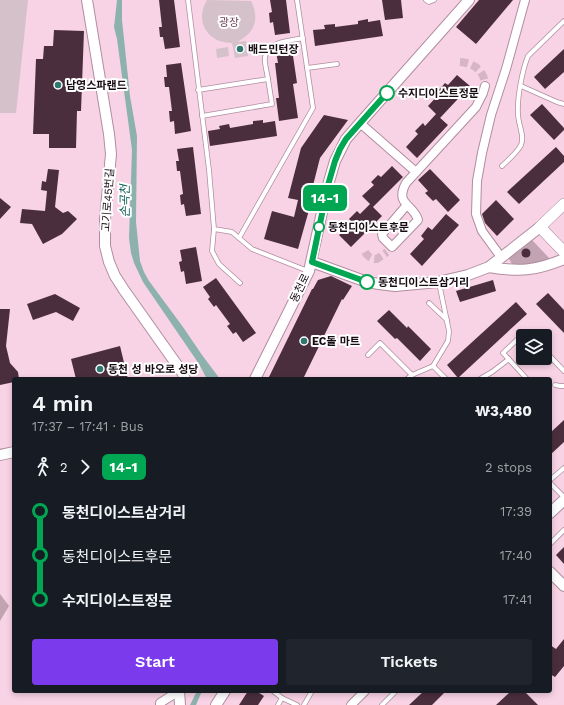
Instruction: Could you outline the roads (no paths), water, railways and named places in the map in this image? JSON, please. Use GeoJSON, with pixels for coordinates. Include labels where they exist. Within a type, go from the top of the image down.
{"type":"FeatureCollection","features":[{"type":"Feature","properties":{"kind":"main road"},"geometry":{"type":"LineString","coordinates":[[564,204],[540,227],[564,252]]}},
{"type":"Feature","properties":{"kind":"street","name":"고기로45번길"},"geometry":{"type":"LineString","coordinates":[[87,0],[110,140],[110,172],[105,219],[105,246],[109,262],[115,276],[124,290],[184,377]]}},
{"type":"Feature","properties":{"kind":"street","name":"동천로"},"geometry":{"type":"LineString","coordinates":[[256,377],[310,266],[328,185],[335,161],[346,139],[469,0]]}},
{"type":"Feature","properties":{"kind":"street"},"geometry":{"type":"LineString","coordinates":[[501,257],[482,231],[476,214],[477,181],[491,115],[506,69],[525,0]]}},
{"type":"Feature","properties":{"kind":"street"},"geometry":{"type":"LineString","coordinates":[[406,206],[382,234],[390,249],[418,220],[417,216],[406,206],[403,201],[402,194],[406,183],[476,108],[482,97],[485,86]]}},
{"type":"Feature","properties":{"kind":"street"},"geometry":{"type":"LineString","coordinates":[[360,123],[416,172]]}},
{"type":"Feature","properties":{"kind":"street"},"geometry":{"type":"LineString","coordinates":[[310,266],[379,284],[395,286],[438,282],[468,275],[489,267],[540,227]]}},
{"type":"Feature","properties":{"kind":"street"},"geometry":{"type":"LineString","coordinates":[[489,267],[506,270],[527,270],[544,267],[564,259]]}},
{"type":"Feature","properties":{"kind":"street"},"geometry":{"type":"LineString","coordinates":[[0,455],[12,452]]}},
{"type":"Feature","properties":{"kind":"street"},"geometry":{"type":"LineString","coordinates":[[552,511],[564,498]]}},
{"type":"Feature","properties":{"kind":"street"},"geometry":{"type":"LineString","coordinates":[[552,574],[564,586]]}},
{"type":"Feature","properties":{"kind":"street"},"geometry":{"type":"LineString","coordinates":[[160,705],[160,703],[176,693]]}},
{"type":"Feature","properties":{"kind":"street"},"geometry":{"type":"LineString","coordinates":[[179,693],[180,704]]}},
{"type":"Feature","properties":{"kind":"street"},"geometry":{"type":"LineString","coordinates":[[216,705],[224,693]]}},
{"type":"Feature","properties":{"kind":"street"},"geometry":{"type":"LineString","coordinates":[[351,705],[364,693]]}},
{"type":"Feature","properties":{"kind":"lane"},"geometry":{"type":"LineString","coordinates":[[188,0],[214,230],[212,250],[220,264],[240,283]]}},
{"type":"Feature","properties":{"kind":"lane"},"geometry":{"type":"LineString","coordinates":[[239,238],[313,108],[297,0]]}},
{"type":"Feature","properties":{"kind":"lane"},"geometry":{"type":"LineString","coordinates":[[426,0],[430,2],[434,0]]}},
{"type":"Feature","properties":{"kind":"lane"},"geometry":{"type":"LineString","coordinates":[[502,166],[516,152],[523,140],[518,116],[518,105],[528,56],[564,21]]}},
{"type":"Feature","properties":{"kind":"lane"},"geometry":{"type":"LineString","coordinates":[[202,116],[272,104],[264,58],[267,50],[275,43],[302,38]]}},
{"type":"Feature","properties":{"kind":"lane"},"geometry":{"type":"LineString","coordinates":[[307,68],[337,64]]}},
{"type":"Feature","properties":{"kind":"lane"},"geometry":{"type":"LineString","coordinates":[[198,90],[268,79]]}},
{"type":"Feature","properties":{"kind":"lane"},"geometry":{"type":"LineString","coordinates":[[521,86],[564,104]]}},
{"type":"Feature","properties":{"kind":"lane"},"geometry":{"type":"LineString","coordinates":[[214,230],[232,232],[252,248],[310,266]]}},
{"type":"Feature","properties":{"kind":"lane"},"geometry":{"type":"LineString","coordinates":[[410,377],[432,366],[448,341],[449,331],[438,282]]}},
{"type":"Feature","properties":{"kind":"lane"},"geometry":{"type":"LineString","coordinates":[[429,303],[447,320]]}},
{"type":"Feature","properties":{"kind":"lane"},"geometry":{"type":"LineString","coordinates":[[516,341],[503,353],[525,377]]}},
{"type":"Feature","properties":{"kind":"lane"},"geometry":{"type":"LineString","coordinates":[[368,355],[380,343],[412,375]]}},
{"type":"Feature","properties":{"kind":"lane"},"geometry":{"type":"LineString","coordinates":[[552,358],[564,371]]}},
{"type":"Feature","properties":{"kind":"lane"},"geometry":{"type":"LineString","coordinates":[[483,377],[509,359]]}},
{"type":"Feature","properties":{"kind":"lane"},"geometry":{"type":"LineString","coordinates":[[432,366],[444,377]]}},
{"type":"Feature","properties":{"kind":"lane"},"geometry":{"type":"LineString","coordinates":[[555,384],[564,386]]}},
{"type":"Feature","properties":{"kind":"lane"},"geometry":{"type":"LineString","coordinates":[[552,478],[564,468]]}},
{"type":"Feature","properties":{"kind":"lane"},"geometry":{"type":"LineString","coordinates":[[552,485],[564,498]]}},
{"type":"Feature","properties":{"kind":"lane"},"geometry":{"type":"LineString","coordinates":[[552,542],[564,530]]}},
{"type":"Feature","properties":{"kind":"lane"},"geometry":{"type":"LineString","coordinates":[[276,693],[282,698],[297,705]]}},
{"type":"Feature","properties":{"kind":"lane"},"geometry":{"type":"LineString","coordinates":[[304,705],[311,693]]}},
{"type":"Feature","properties":{"kind":"lane"},"geometry":{"type":"LineString","coordinates":[[382,705],[394,693]]}},
{"type":"Feature","properties":{"kind":"lane"},"geometry":{"type":"LineString","coordinates":[[278,705],[282,698]]}},
{"type":"Feature","properties":{"kind":"tunnel"},"geometry":{"type":"LineString","coordinates":[[460,62],[470,64],[478,69],[483,76],[485,86]]}},
{"type":"Feature","properties":{"kind":"tunnel"},"geometry":{"type":"LineString","coordinates":[[365,252],[373,259],[377,259],[387,252]]}},
{"type":"Feature","properties":{"kind":"place","name":"배드민턴장"},"geometry":{"type":"Point","coordinates":[240,49]}},
{"type":"Feature","properties":{"kind":"place","name":"남영스파랜드"},"geometry":{"type":"Point","coordinates":[58,85]}},
{"type":"Feature","properties":{"kind":"place","name":"수지디이스트정문"},"geometry":{"type":"Point","coordinates":[387,93]}},
{"type":"Feature","properties":{"kind":"place","name":"동천디이스트후문"},"geometry":{"type":"Point","coordinates":[319,227]}},
{"type":"Feature","properties":{"kind":"place","name":"동천디이스트삼거리"},"geometry":{"type":"Point","coordinates":[367,282]}},
{"type":"Feature","properties":{"kind":"place","name":"EC돌 마트"},"geometry":{"type":"Point","coordinates":[304,341]}},
{"type":"Feature","properties":{"kind":"place","name":"동천 성 바오로 성당"},"geometry":{"type":"Point","coordinates":[100,369]}},
{"type":"Feature","properties":{"kind":"park label","name":"광장"},"geometry":{"type":"Point","coordinates":[229,22]}},
{"type":"Feature","properties":{"kind":"water label","name":"손곡천"},"geometry":{"type":"Point","coordinates":[125,201]}}]}
